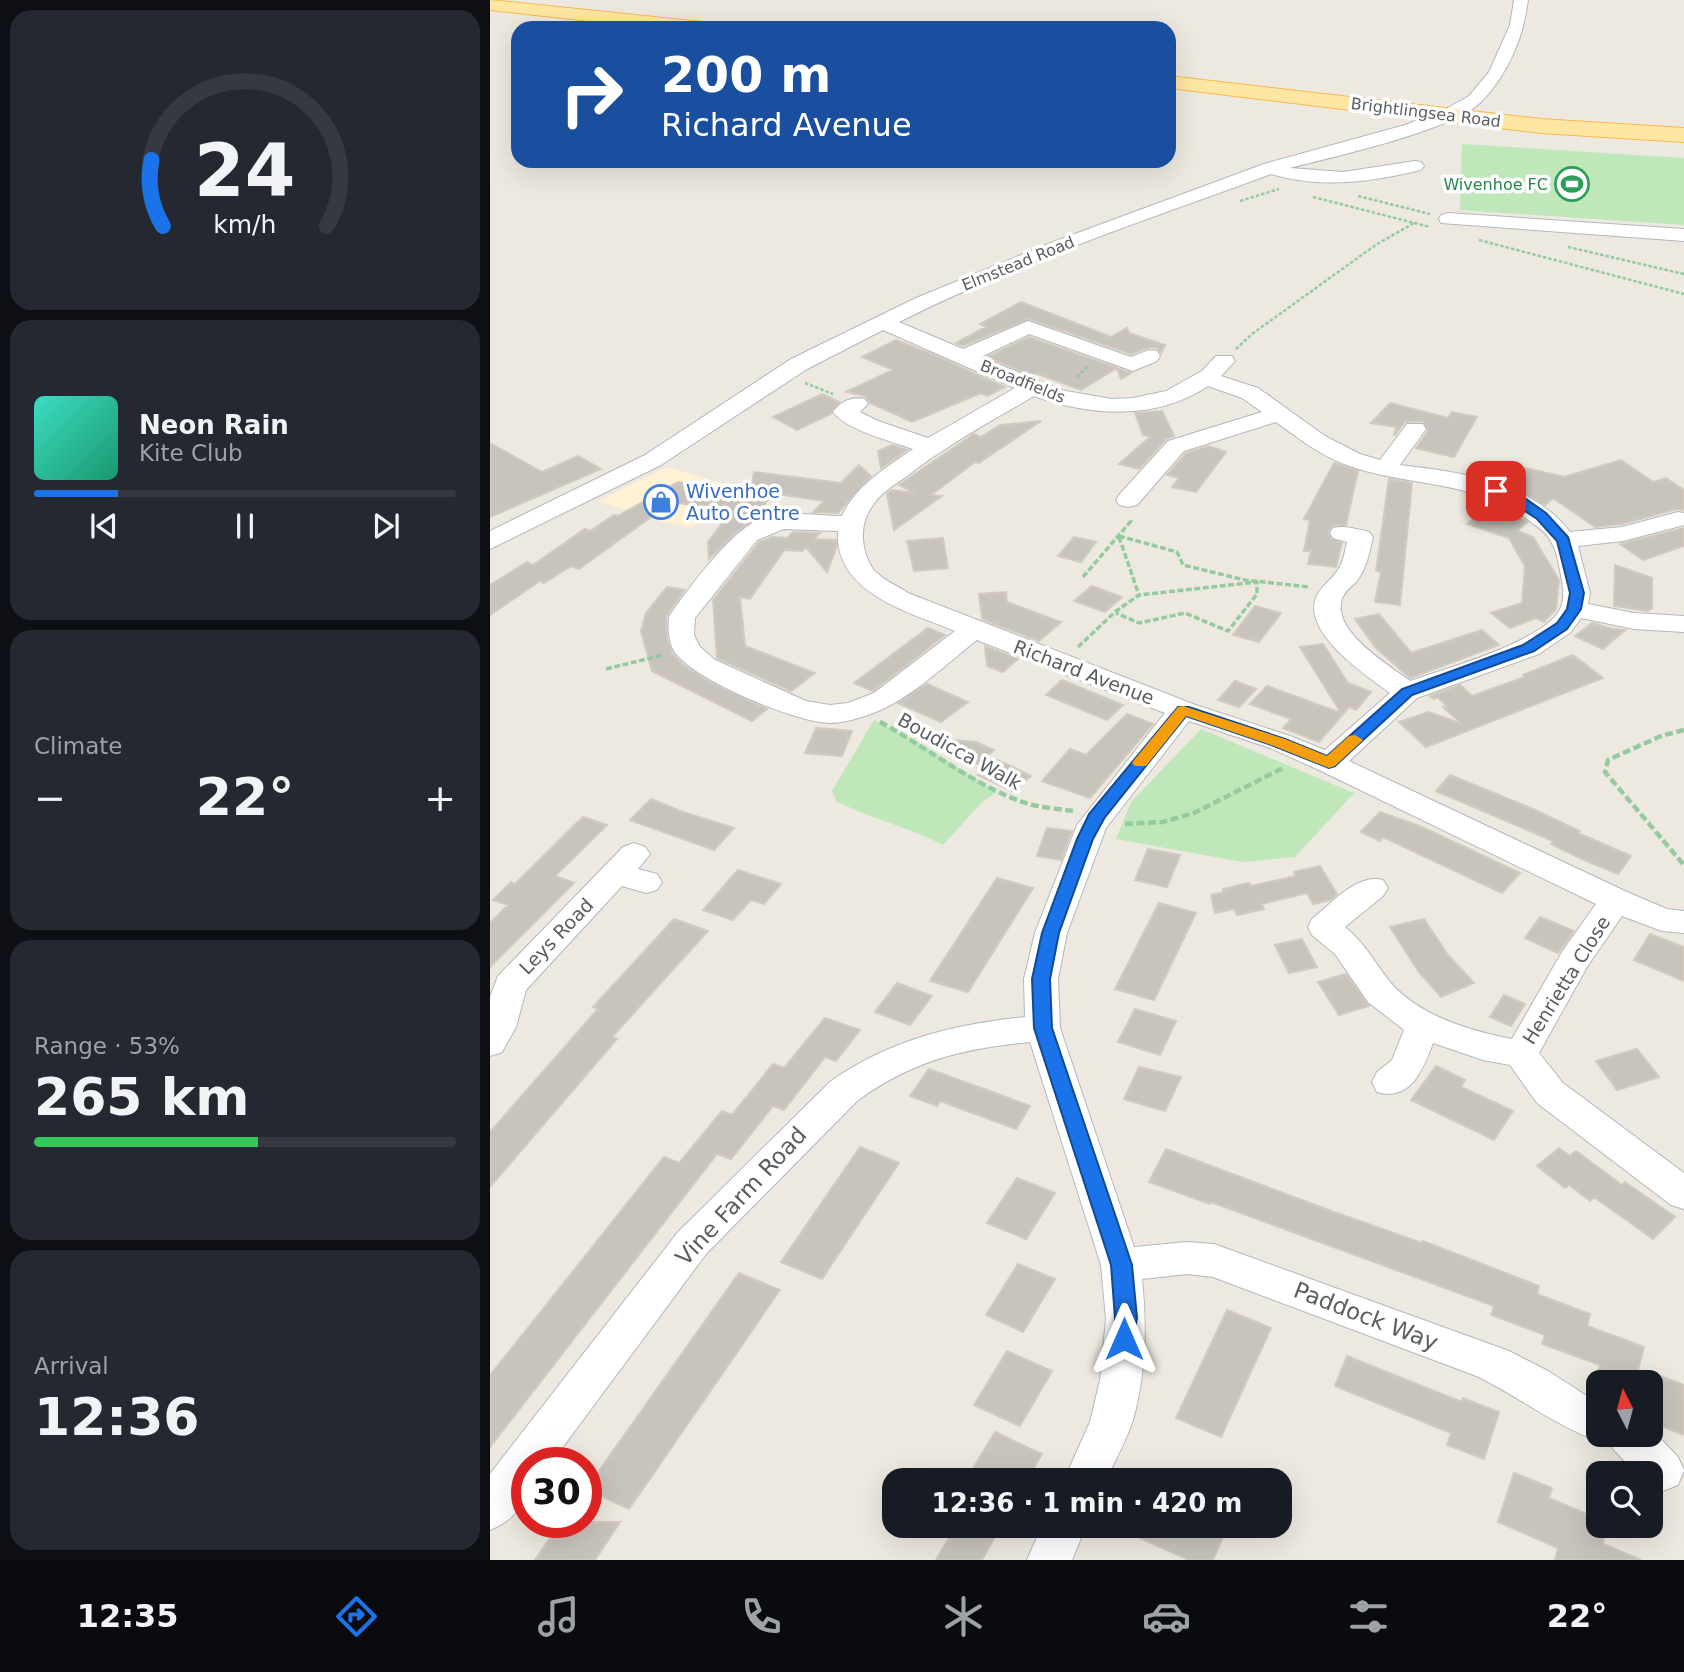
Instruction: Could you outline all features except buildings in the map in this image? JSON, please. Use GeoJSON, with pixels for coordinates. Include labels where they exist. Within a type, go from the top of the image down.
{"type":"FeatureCollection","features":[{"type":"Feature","properties":{"kind":"main road"},"geometry":{"type":"LineString","coordinates":[[490,4],[641,21]]}},
{"type":"Feature","properties":{"kind":"main road","name":"Brightlingsea Road"},"geometry":{"type":"LineString","coordinates":[[1176,83],[1541,126],[1684,135]]}},
{"type":"Feature","properties":{"kind":"street","name":"Elmstead Road"},"geometry":{"type":"LineString","coordinates":[[490,541],[653,460],[799,364],[882,322],[1039,254],[1270,168],[1411,129],[1450,114],[1475,99],[1496,73],[1518,25],[1521,0]]}},
{"type":"Feature","properties":{"kind":"street"},"geometry":{"type":"LineString","coordinates":[[1270,168],[1293,176],[1324,177],[1380,173],[1415,166]]}},
{"type":"Feature","properties":{"kind":"street"},"geometry":{"type":"LineString","coordinates":[[1448,219],[1684,235]]}},
{"type":"Feature","properties":{"kind":"street","name":"Broadfields"},"geometry":{"type":"LineString","coordinates":[[882,322],[1071,401],[1140,404],[1183,393],[1217,370]]}},
{"type":"Feature","properties":{"kind":"street"},"geometry":{"type":"LineString","coordinates":[[964,357],[1028,327],[1133,365],[1149,356]]}},
{"type":"Feature","properties":{"kind":"street"},"geometry":{"type":"LineString","coordinates":[[1217,370],[1330,449],[1385,469],[1462,480],[1496,491],[1521,502],[1541,516],[1563,540],[1577,593],[1574,609],[1562,626],[1529,648],[1407,692],[1329,763]]}},
{"type":"Feature","properties":{"kind":"street"},"geometry":{"type":"LineString","coordinates":[[974,629],[884,699],[853,711],[830,714],[800,709],[705,666],[688,651],[681,635],[682,617],[748,535],[770,524],[784,522],[851,524],[859,506],[875,488],[930,447],[1033,387]]}},
{"type":"Feature","properties":{"kind":"street"},"geometry":{"type":"LineString","coordinates":[[857,404],[844,412],[870,426],[930,447]]}},
{"type":"Feature","properties":{"kind":"street"},"geometry":{"type":"LineString","coordinates":[[1128,500],[1176,446],[1282,414]]}},
{"type":"Feature","properties":{"kind":"street"},"geometry":{"type":"LineString","coordinates":[[1385,469],[1415,429]]}},
{"type":"Feature","properties":{"kind":"street"},"geometry":{"type":"LineString","coordinates":[[1563,540],[1623,534],[1678,519]]}},
{"type":"Feature","properties":{"kind":"street","name":"Richard Avenue"},"geometry":{"type":"LineString","coordinates":[[851,524],[850,542],[855,559],[866,576],[899,599],[1183,710],[1302,751],[1616,900],[1662,920],[1684,922]]}},
{"type":"Feature","properties":{"kind":"street"},"geometry":{"type":"LineString","coordinates":[[1342,533],[1360,537],[1352,570],[1334,588],[1326,610],[1341,637],[1354,652],[1407,692]]}},
{"type":"Feature","properties":{"kind":"street"},"geometry":{"type":"LineString","coordinates":[[1574,609],[1634,621],[1684,624]]}},
{"type":"Feature","properties":{"kind":"street"},"geometry":{"type":"LineString","coordinates":[[1090,1468],[1111,1422],[1121,1380],[1126,1318],[1121,1265],[1043,1028],[1041,979],[1051,933],[1095,820],[1183,710]]}},
{"type":"Feature","properties":{"kind":"street","name":"Leys Road"},"geometry":{"type":"LineString","coordinates":[[490,1042],[499,1027],[510,985],[566,924],[632,870]]}},
{"type":"Feature","properties":{"kind":"street"},"geometry":{"type":"LineString","coordinates":[[1373,888],[1324,927],[1347,946],[1380,993],[1423,1026],[1483,1047],[1521,1054]]}},
{"type":"Feature","properties":{"kind":"street","name":"Henrietta Close"},"geometry":{"type":"LineString","coordinates":[[1616,900],[1560,982],[1521,1054],[1550,1093],[1684,1194]]}},
{"type":"Feature","properties":{"kind":"street"},"geometry":{"type":"LineString","coordinates":[[1390,1082],[1406,1068],[1423,1026]]}},
{"type":"Feature","properties":{"kind":"street","name":"Vine Farm Road"},"geometry":{"type":"LineString","coordinates":[[490,1509],[692,1243],[844,1091],[866,1073],[901,1054],[947,1039],[1043,1028]]}},
{"type":"Feature","properties":{"kind":"street","name":"Paddock Way"},"geometry":{"type":"LineString","coordinates":[[1121,1265],[1187,1258],[1214,1261],[1494,1364],[1533,1384],[1586,1418]]}},
{"type":"Feature","properties":{"kind":"street"},"geometry":{"type":"LineString","coordinates":[[1639,1447],[1653,1461]]}},
{"type":"Feature","properties":{"kind":"street"},"geometry":{"type":"LineString","coordinates":[[1049,1560],[1059,1538]]}},
{"type":"Feature","properties":{"kind":"path"},"geometry":{"type":"LineString","coordinates":[[1217,370],[1252,334],[1377,244],[1415,223]]}},
{"type":"Feature","properties":{"kind":"path"},"geometry":{"type":"LineString","coordinates":[[1077,377],[1091,364]]}},
{"type":"Feature","properties":{"kind":"path"},"geometry":{"type":"LineString","coordinates":[[1119,536],[1177,552],[1183,565],[1257,582],[1334,588]]}},
{"type":"Feature","properties":{"kind":"path"},"geometry":{"type":"LineString","coordinates":[[1083,577],[1119,536]]}},
{"type":"Feature","properties":{"kind":"path"},"geometry":{"type":"LineString","coordinates":[[1119,536],[1139,595]]}},
{"type":"Feature","properties":{"kind":"path"},"geometry":{"type":"LineString","coordinates":[[1060,663],[1139,595],[1257,582]]}},
{"type":"Feature","properties":{"kind":"path"},"geometry":{"type":"LineString","coordinates":[[1116,613],[1139,623],[1185,613],[1228,631],[1257,594],[1257,582]]}},
{"type":"Feature","properties":{"kind":"path"},"geometry":{"type":"LineString","coordinates":[[606,670],[640,659],[688,651]]}},
{"type":"Feature","properties":{"kind":"path","name":"Boudicca Walk"},"geometry":{"type":"LineString","coordinates":[[853,711],[921,744],[997,792],[1031,805],[1095,820],[1160,823],[1181,817],[1248,787],[1291,763],[1302,751]]}},
{"type":"Feature","properties":{"kind":"path"},"geometry":{"type":"LineString","coordinates":[[1684,730],[1661,736],[1608,760],[1605,772],[1684,865]]}},
{"type":"Feature","properties":{"kind":"shaded area"},"geometry":{"type":"Polygon","coordinates":[[[667,467],[725,484],[692,528],[660,521],[598,501],[667,467]]]}},
{"type":"Feature","properties":{"kind":"green space","name":"Wivenhoe FC"},"geometry":{"type":"Polygon","coordinates":[[[1462,144],[1684,158],[1684,225],[1460,210],[1462,144]]]}},
{"type":"Feature","properties":{"kind":"green space"},"geometry":{"type":"Polygon","coordinates":[[[874,720],[921,744],[997,792],[982,802],[943,845],[836,801],[832,791],[874,720]]]}},
{"type":"Feature","properties":{"kind":"green space"},"geometry":{"type":"Polygon","coordinates":[[[1201,729],[1354,793],[1295,857],[1242,862],[1116,839],[1131,802],[1201,729]]]}},
{"type":"Feature","properties":{"kind":"slow traffic"},"geometry":{"type":"LineString","coordinates":[[1140,763],[1183,710],[1280,742],[1329,763],[1355,740]]}},
{"type":"Feature","properties":{"kind":"place","name":"Wivenhoe FC"},"geometry":{"type":"Point","coordinates":[1572,184]}},
{"type":"Feature","properties":{"kind":"place","name":"Wivenhoe Auto Centre"},"geometry":{"type":"Point","coordinates":[661,502]}},
{"type":"Feature","properties":{"kind":"route"},"geometry":{"type":"LineString","coordinates":[[1124,1339],[1126,1318],[1121,1265],[1043,1028],[1041,979],[1051,933],[1085,839],[1098,814],[1183,710],[1280,742],[1329,763],[1407,692],[1529,648],[1548,638],[1562,626],[1574,609],[1577,593],[1570,557],[1554,527],[1521,502],[1496,491]]}}]}
